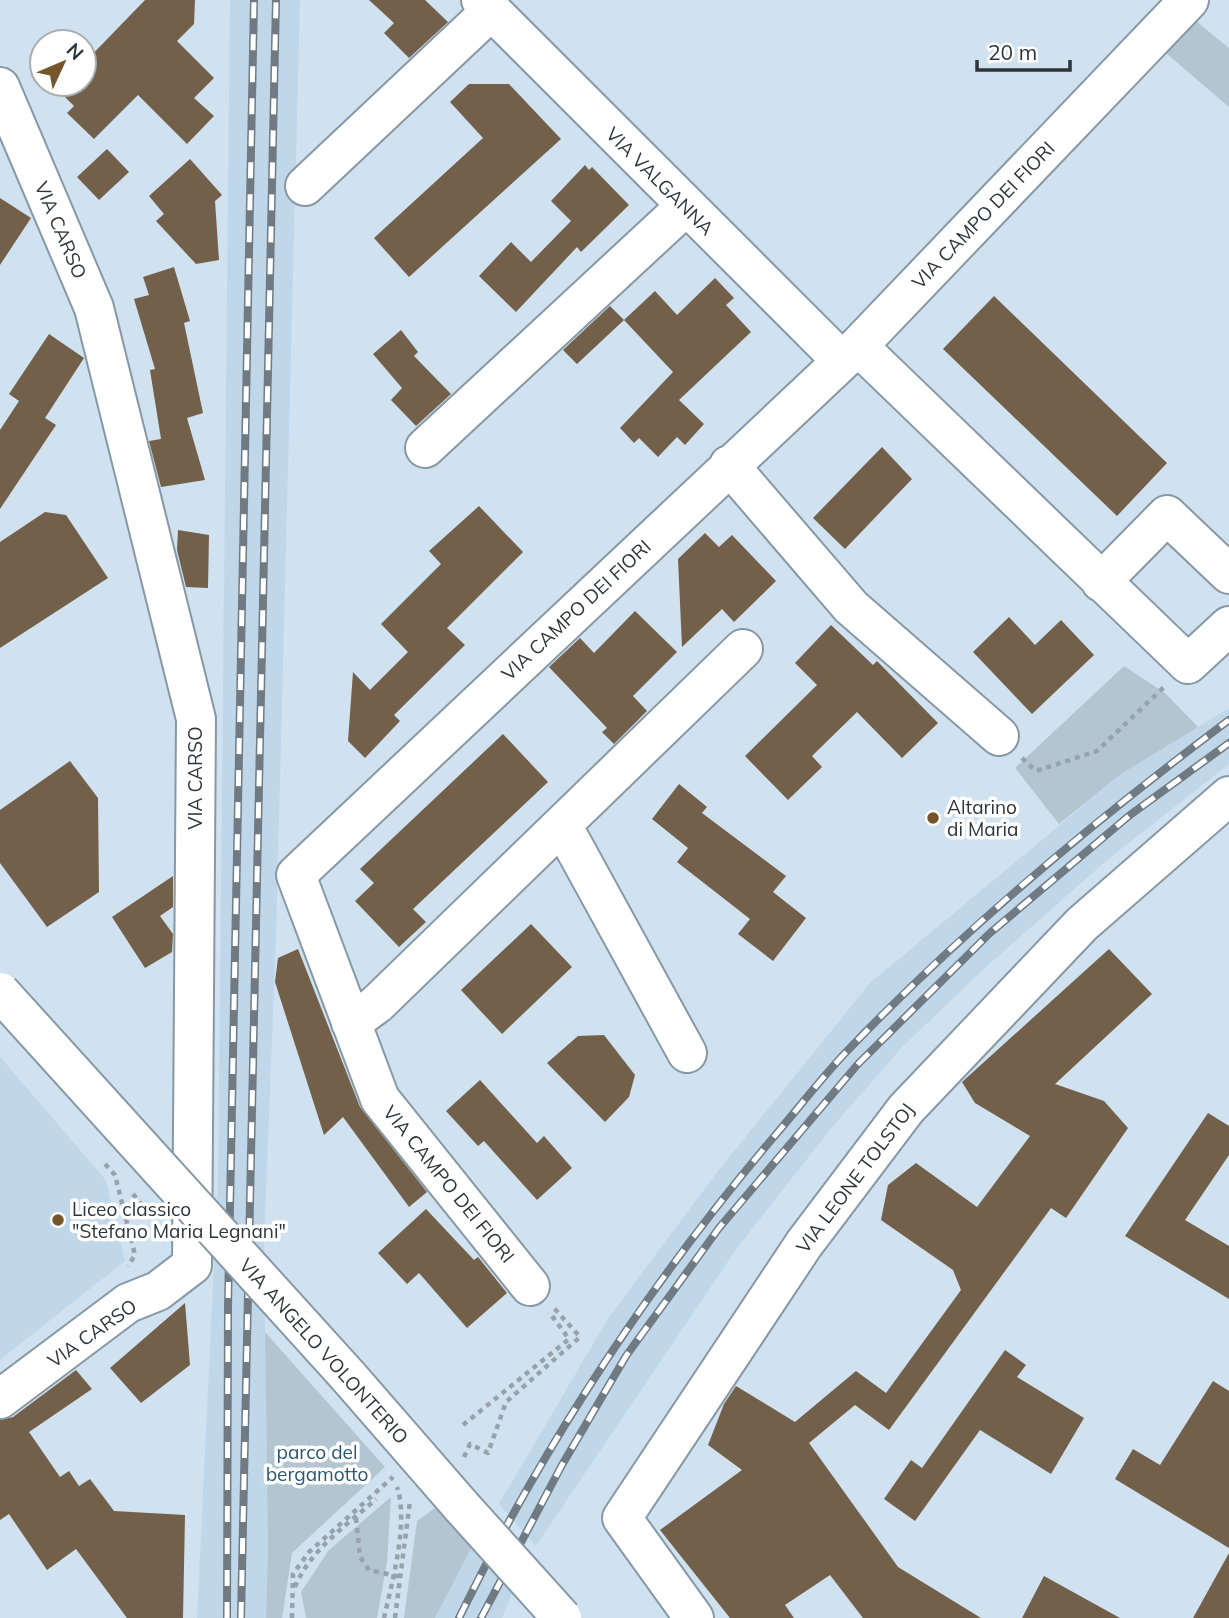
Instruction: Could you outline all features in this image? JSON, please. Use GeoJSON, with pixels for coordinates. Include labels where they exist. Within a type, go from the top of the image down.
{"type":"FeatureCollection","features":[{"type":"Feature","properties":{"kind":"street","name":"VIA CAMPO DEI FIORI"},"geometry":{"type":"LineString","coordinates":[[530,1286],[380,1098],[296,875],[850,353],[1189,0]]}},
{"type":"Feature","properties":{"kind":"street","name":"VIA VALGANNA"},"geometry":{"type":"LineString","coordinates":[[486,5],[685,208],[850,353],[1188,664]]}},
{"type":"Feature","properties":{"kind":"street"},"geometry":{"type":"LineString","coordinates":[[305,186],[486,5]]}},
{"type":"Feature","properties":{"kind":"street","name":"VIA CARSO"},"geometry":{"type":"LineString","coordinates":[[0,87],[94,308],[196,719],[192,1265],[158,1291],[128,1303],[0,1399]]}},
{"type":"Feature","properties":{"kind":"street"},"geometry":{"type":"LineString","coordinates":[[425,448],[685,208]]}},
{"type":"Feature","properties":{"kind":"street"},"geometry":{"type":"LineString","coordinates":[[729,465],[851,607],[999,736]]}},
{"type":"Feature","properties":{"kind":"street"},"geometry":{"type":"LineString","coordinates":[[1101,582],[1167,515],[1229,574]]}},
{"type":"Feature","properties":{"kind":"street"},"geometry":{"type":"LineString","coordinates":[[1188,664],[1229,626]]}},
{"type":"Feature","properties":{"kind":"street"},"geometry":{"type":"LineString","coordinates":[[351,1023],[377,1004],[743,649]]}},
{"type":"Feature","properties":{"kind":"street","name":"VIA LEONE TOLSTOJ"},"geometry":{"type":"LineString","coordinates":[[694,1618],[622,1518],[804,1244],[905,1108],[1082,924],[1229,796]]}},
{"type":"Feature","properties":{"kind":"street"},"geometry":{"type":"LineString","coordinates":[[562,825],[687,1053]]}},
{"type":"Feature","properties":{"kind":"street","name":"VIA ANGELO VOLONTERIO"},"geometry":{"type":"LineString","coordinates":[[0,992],[348,1376],[438,1496],[562,1618]]}},
{"type":"Feature","properties":{"kind":"path"},"geometry":{"type":"LineString","coordinates":[[999,736],[1036,771],[1097,751],[1188,664]]}},
{"type":"Feature","properties":{"kind":"path"},"geometry":{"type":"LineString","coordinates":[[97,1155],[115,1175],[135,1255],[122,1273],[128,1303]]}},
{"type":"Feature","properties":{"kind":"path"},"geometry":{"type":"LineString","coordinates":[[463,1425],[569,1339],[530,1286]]}},
{"type":"Feature","properties":{"kind":"path"},"geometry":{"type":"LineString","coordinates":[[395,1618],[411,1506],[438,1496],[461,1465],[470,1444],[488,1453],[506,1402],[580,1338],[576,1330],[530,1286]]}},
{"type":"Feature","properties":{"kind":"path"},"geometry":{"type":"LineString","coordinates":[[293,1609],[293,1574],[309,1552],[393,1477],[401,1498],[396,1564],[384,1618]]}},
{"type":"Feature","properties":{"kind":"path"},"geometry":{"type":"LineString","coordinates":[[292,1618],[293,1591],[301,1571],[376,1499]]}},
{"type":"Feature","properties":{"kind":"path"},"geometry":{"type":"LineString","coordinates":[[356,1517],[360,1557],[369,1570],[401,1577]]}},
{"type":"Feature","properties":{"kind":"shaded area"},"geometry":{"type":"Polygon","coordinates":[[[230,0],[300,0],[276,936],[264,1243],[268,1548],[266,1618],[197,1618],[218,1181],[230,0]]]}},
{"type":"Feature","properties":{"kind":"shaded area"},"geometry":{"type":"Polygon","coordinates":[[[1229,708],[1229,764],[1106,861],[986,967],[901,1048],[829,1131],[737,1248],[536,1546],[499,1504],[609,1317],[718,1171],[870,983],[1121,774],[1229,708]]]}},
{"type":"Feature","properties":{"kind":"shaded area","name":"Liceo classico \"Stefano Maria Legnani\""},"geometry":{"type":"Polygon","coordinates":[[[0,1057],[106,1180],[125,1261],[0,1360],[0,1057]]]}},
{"type":"Feature","properties":{"kind":"shaded area"},"geometry":{"type":"Polygon","coordinates":[[[475,1541],[513,1591],[502,1618],[435,1618],[475,1541]]]}},
{"type":"Feature","properties":{"kind":"green space"},"geometry":{"type":"Polygon","coordinates":[[[1185,12],[1229,48],[1229,107],[1160,48],[1185,12]]]}},
{"type":"Feature","properties":{"kind":"green space"},"geometry":{"type":"Polygon","coordinates":[[[1124,666],[1165,693],[1198,727],[1121,774],[1059,824],[1015,768],[1124,666]]]}},
{"type":"Feature","properties":{"kind":"green space","name":"parco del bergamotto"},"geometry":{"type":"Polygon","coordinates":[[[265,1332],[385,1467],[292,1553],[282,1618],[266,1618],[268,1548],[265,1332]]]}},
{"type":"Feature","properties":{"kind":"green space"},"geometry":{"type":"Polygon","coordinates":[[[391,1497],[387,1562],[377,1618],[306,1618],[301,1592],[329,1550],[391,1497]]]}},
{"type":"Feature","properties":{"kind":"green space"},"geometry":{"type":"Polygon","coordinates":[[[438,1506],[475,1541],[435,1618],[404,1618],[417,1521],[438,1506]]]}},
{"type":"Feature","properties":{"kind":"building"},"geometry":{"type":"Polygon","coordinates":[[[145,0],[195,0],[194,24],[177,41],[214,78],[194,98],[214,116],[187,144],[138,95],[94,139],[67,113],[74,106],[66,98],[98,98],[98,49],[145,0]]]}},
{"type":"Feature","properties":{"kind":"building"},"geometry":{"type":"Polygon","coordinates":[[[369,0],[425,0],[448,22],[409,58],[384,33],[394,23],[369,0]]]}},
{"type":"Feature","properties":{"kind":"building"},"geometry":{"type":"Polygon","coordinates":[[[469,84],[509,84],[561,139],[409,277],[374,238],[483,138],[450,102],[469,84]]]}},
{"type":"Feature","properties":{"kind":"building"},"geometry":{"type":"Polygon","coordinates":[[[107,149],[129,172],[99,200],[77,177],[107,149]]]}},
{"type":"Feature","properties":{"kind":"building"},"geometry":{"type":"Polygon","coordinates":[[[190,159],[222,195],[215,201],[219,260],[196,264],[156,221],[164,214],[149,196],[190,159]]]}},
{"type":"Feature","properties":{"kind":"building"},"geometry":{"type":"Polygon","coordinates":[[[585,165],[589,170],[592,167],[629,205],[581,252],[577,247],[516,312],[479,276],[511,242],[531,262],[571,221],[551,201],[585,165]]]}},
{"type":"Feature","properties":{"kind":"building"},"geometry":{"type":"Polygon","coordinates":[[[0,198],[31,218],[0,265],[0,198]]]}},
{"type":"Feature","properties":{"kind":"building"},"geometry":{"type":"Polygon","coordinates":[[[174,267],[190,321],[184,323],[203,413],[187,418],[205,480],[161,487],[149,441],[161,439],[150,370],[155,369],[134,299],[149,295],[143,277],[174,267]]]}},
{"type":"Feature","properties":{"kind":"building"},"geometry":{"type":"Polygon","coordinates":[[[715,278],[734,298],[726,305],[751,332],[679,400],[704,424],[685,445],[677,437],[658,457],[639,438],[634,443],[620,428],[673,372],[624,320],[655,291],[677,315],[715,278]]]}},
{"type":"Feature","properties":{"kind":"building"},"geometry":{"type":"Polygon","coordinates":[[[994,296],[1167,463],[1117,516],[943,349],[994,296]]]}},
{"type":"Feature","properties":{"kind":"building"},"geometry":{"type":"Polygon","coordinates":[[[610,306],[624,320],[577,364],[563,350],[610,306]]]}},
{"type":"Feature","properties":{"kind":"building"},"geometry":{"type":"Polygon","coordinates":[[[401,330],[418,352],[414,356],[451,394],[416,426],[391,400],[402,388],[373,354],[401,330]]]}},
{"type":"Feature","properties":{"kind":"building"},"geometry":{"type":"Polygon","coordinates":[[[49,334],[84,358],[45,418],[56,425],[0,509],[0,430],[19,401],[9,394],[49,334]]]}},
{"type":"Feature","properties":{"kind":"building"},"geometry":{"type":"Polygon","coordinates":[[[882,447],[912,479],[845,549],[813,518],[882,447]]]}},
{"type":"Feature","properties":{"kind":"building"},"geometry":{"type":"Polygon","coordinates":[[[479,506],[523,552],[447,628],[465,645],[394,715],[400,721],[365,758],[348,741],[353,672],[370,690],[408,652],[381,624],[441,564],[429,551],[479,506]]]}},
{"type":"Feature","properties":{"kind":"building"},"geometry":{"type":"Polygon","coordinates":[[[45,512],[66,515],[108,578],[0,648],[0,542],[45,512]]]}},
{"type":"Feature","properties":{"kind":"building"},"geometry":{"type":"Polygon","coordinates":[[[178,530],[209,535],[208,588],[186,587],[177,550],[178,530]]]}},
{"type":"Feature","properties":{"kind":"building"},"geometry":{"type":"Polygon","coordinates":[[[705,533],[719,547],[732,535],[776,581],[734,622],[722,609],[682,647],[678,559],[705,533]]]}},
{"type":"Feature","properties":{"kind":"building"},"geometry":{"type":"Polygon","coordinates":[[[635,611],[677,652],[633,696],[647,711],[614,744],[602,732],[607,728],[549,667],[580,638],[594,653],[635,611]]]}},
{"type":"Feature","properties":{"kind":"building"},"geometry":{"type":"Polygon","coordinates":[[[1009,617],[1035,645],[1061,620],[1094,655],[1032,714],[973,652],[1009,617]]]}},
{"type":"Feature","properties":{"kind":"building"},"geometry":{"type":"Polygon","coordinates":[[[831,625],[873,665],[877,661],[938,723],[902,758],[857,712],[812,756],[822,767],[788,800],[745,756],[817,685],[795,663],[831,625]]]}},
{"type":"Feature","properties":{"kind":"building"},"geometry":{"type":"Polygon","coordinates":[[[503,734],[548,782],[413,909],[426,922],[399,947],[355,901],[374,883],[360,869],[503,734]]]}},
{"type":"Feature","properties":{"kind":"building"},"geometry":{"type":"Polygon","coordinates":[[[70,761],[98,798],[99,892],[47,927],[0,863],[0,810],[70,761]]]}},
{"type":"Feature","properties":{"kind":"building"},"geometry":{"type":"Polygon","coordinates":[[[679,784],[707,807],[702,813],[786,876],[773,892],[806,918],[773,961],[738,934],[750,919],[677,862],[688,848],[652,819],[679,784]]]}},
{"type":"Feature","properties":{"kind":"building"},"geometry":{"type":"Polygon","coordinates":[[[173,876],[173,907],[160,916],[173,934],[172,952],[145,968],[112,917],[173,876]]]}},
{"type":"Feature","properties":{"kind":"building"},"geometry":{"type":"Polygon","coordinates":[[[531,924],[572,967],[502,1034],[461,990],[531,924]]]}},
{"type":"Feature","properties":{"kind":"building"},"geometry":{"type":"Polygon","coordinates":[[[298,949],[360,1107],[427,1192],[409,1207],[343,1117],[324,1135],[275,982],[278,958],[298,949]]]}},
{"type":"Feature","properties":{"kind":"building"},"geometry":{"type":"Polygon","coordinates":[[[1109,949],[1152,994],[1055,1084],[1104,1101],[1128,1128],[1066,1218],[1051,1208],[889,1430],[855,1405],[809,1443],[898,1567],[981,1618],[863,1618],[830,1575],[785,1605],[794,1618],[730,1618],[660,1530],[742,1470],[708,1445],[724,1404],[736,1386],[795,1422],[856,1371],[886,1393],[961,1290],[953,1270],[881,1220],[888,1185],[916,1163],[977,1207],[1030,1136],[975,1103],[962,1082],[1109,949]]]}},
{"type":"Feature","properties":{"kind":"building"},"geometry":{"type":"Polygon","coordinates":[[[604,1035],[635,1075],[629,1097],[605,1122],[547,1063],[578,1036],[604,1035]]]}},
{"type":"Feature","properties":{"kind":"building"},"geometry":{"type":"Polygon","coordinates":[[[480,1080],[537,1143],[544,1136],[572,1168],[537,1200],[484,1141],[478,1146],[446,1111],[480,1080]]]}},
{"type":"Feature","properties":{"kind":"building"},"geometry":{"type":"Polygon","coordinates":[[[1208,1113],[1229,1126],[1229,1155],[1185,1220],[1229,1246],[1229,1299],[1125,1236],[1208,1113]]]}},
{"type":"Feature","properties":{"kind":"building"},"geometry":{"type":"Polygon","coordinates":[[[426,1209],[474,1260],[478,1257],[507,1293],[467,1328],[419,1273],[407,1284],[378,1253],[426,1209]]]}},
{"type":"Feature","properties":{"kind":"building"},"geometry":{"type":"Polygon","coordinates":[[[185,1303],[190,1365],[141,1403],[110,1368],[185,1303]]]}},
{"type":"Feature","properties":{"kind":"building"},"geometry":{"type":"Polygon","coordinates":[[[1005,1350],[1026,1365],[1017,1377],[1084,1418],[1051,1474],[980,1430],[915,1521],[884,1499],[911,1460],[922,1468],[1005,1350]]]}},
{"type":"Feature","properties":{"kind":"building"},"geometry":{"type":"Polygon","coordinates":[[[76,1370],[92,1389],[29,1432],[60,1477],[69,1471],[79,1486],[90,1479],[114,1511],[185,1515],[183,1618],[127,1618],[76,1549],[47,1570],[9,1514],[0,1520],[0,1420],[13,1417],[76,1370]]]}},
{"type":"Feature","properties":{"kind":"building"},"geometry":{"type":"Polygon","coordinates":[[[1213,1381],[1229,1391],[1229,1548],[1115,1479],[1133,1449],[1160,1465],[1213,1381]]]}},
{"type":"Feature","properties":{"kind":"building"},"geometry":{"type":"Polygon","coordinates":[[[1229,1553],[1229,1618],[1193,1618],[1229,1553]]]}},
{"type":"Feature","properties":{"kind":"building"},"geometry":{"type":"Polygon","coordinates":[[[1044,1576],[1120,1618],[1022,1618],[1044,1576]]]}},
{"type":"Feature","properties":{"kind":"railway"},"geometry":{"type":"LineString","coordinates":[[227,1618],[228,1307],[254,0]]}},
{"type":"Feature","properties":{"kind":"railway"},"geometry":{"type":"LineString","coordinates":[[241,1618],[276,0]]}},
{"type":"Feature","properties":{"kind":"railway"},"geometry":{"type":"LineString","coordinates":[[459,1618],[527,1489],[603,1365],[731,1188],[821,1080],[892,1005],[984,919],[1129,797],[1229,720]]}},
{"type":"Feature","properties":{"kind":"railway"},"geometry":{"type":"LineString","coordinates":[[481,1618],[562,1465],[626,1356],[719,1228],[858,1064],[990,933],[1130,815],[1229,743]]}},
{"type":"Feature","properties":{"kind":"place","name":"Altarino di Maria"},"geometry":{"type":"Point","coordinates":[933,818]}},
{"type":"Feature","properties":{"kind":"place","name":"Liceo classico \"Stefano Maria Legnani\""},"geometry":{"type":"Point","coordinates":[58,1220]}}]}
